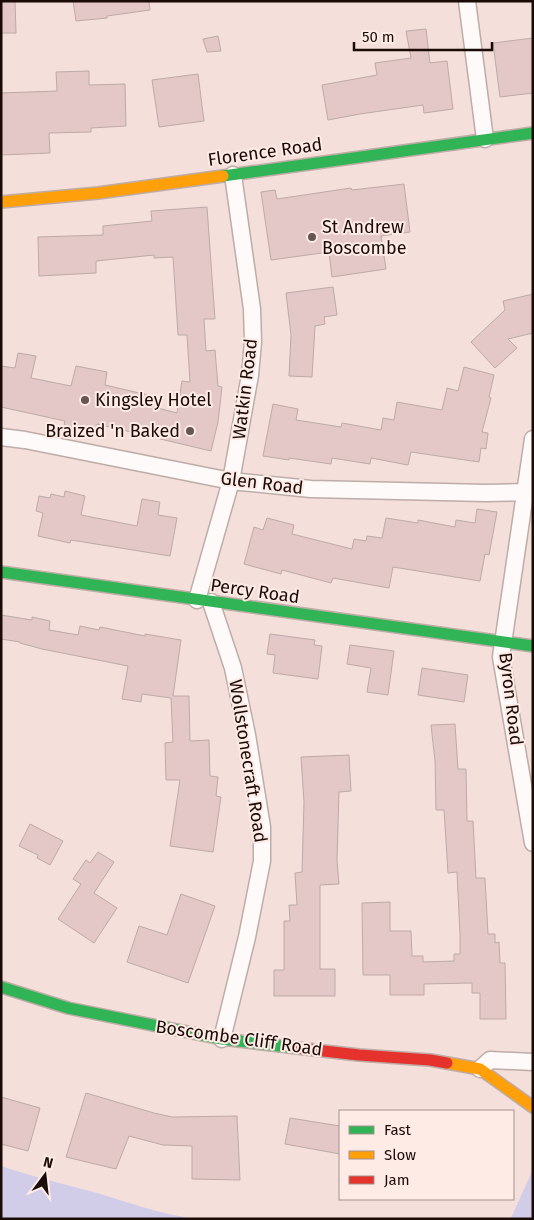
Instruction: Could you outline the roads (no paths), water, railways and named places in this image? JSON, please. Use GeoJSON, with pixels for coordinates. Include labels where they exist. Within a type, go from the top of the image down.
{"type":"FeatureCollection","features":[{"type":"Feature","properties":{"kind":"street"},"geometry":{"type":"LineString","coordinates":[[466,1],[485,139]]}},
{"type":"Feature","properties":{"kind":"street","name":"Florence Road"},"geometry":{"type":"LineString","coordinates":[[1,202],[98,193],[533,132]]}},
{"type":"Feature","properties":{"kind":"street","name":"Watkin Road"},"geometry":{"type":"LineString","coordinates":[[204,601],[247,400],[253,342],[252,309],[233,174]]}},
{"type":"Feature","properties":{"kind":"street","name":"Glen Road"},"geometry":{"type":"LineString","coordinates":[[1,438],[25,440],[230,480],[311,489],[486,493],[526,492]]}},
{"type":"Feature","properties":{"kind":"street","name":"Byron Road"},"geometry":{"type":"LineString","coordinates":[[533,439],[501,657],[533,843]]}},
{"type":"Feature","properties":{"kind":"street","name":"Percy Road"},"geometry":{"type":"LineString","coordinates":[[1,572],[533,646]]}},
{"type":"Feature","properties":{"kind":"street","name":"Wollstonecraft Road"},"geometry":{"type":"LineString","coordinates":[[204,601],[233,668],[247,735],[262,827],[262,861],[247,937],[222,1039]]}},
{"type":"Feature","properties":{"kind":"street","name":"Boscombe Cliff Road"},"geometry":{"type":"LineString","coordinates":[[1,987],[68,1008],[222,1039],[359,1055],[430,1060],[480,1069],[533,1107]]}},
{"type":"Feature","properties":{"kind":"street"},"geometry":{"type":"LineString","coordinates":[[480,1069],[490,1060],[533,1062]]}},
{"type":"Feature","properties":{"kind":"place","name":"St Andrew Boscombe"},"geometry":{"type":"Point","coordinates":[312,237]}},
{"type":"Feature","properties":{"kind":"place","name":"Kingsley Hotel"},"geometry":{"type":"Point","coordinates":[85,400]}},
{"type":"Feature","properties":{"kind":"place","name":"Braized 'n Baked"},"geometry":{"type":"Point","coordinates":[190,431]}}]}
